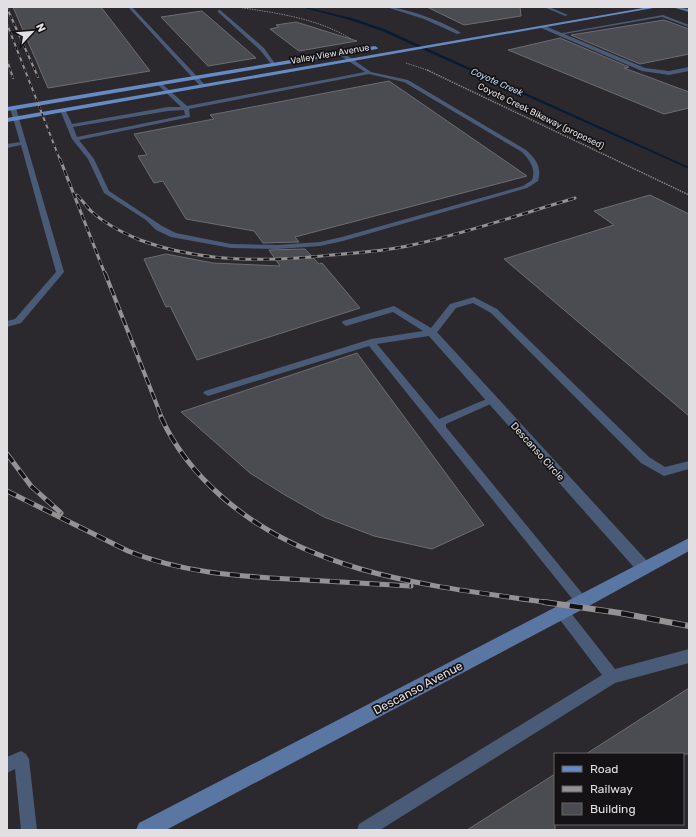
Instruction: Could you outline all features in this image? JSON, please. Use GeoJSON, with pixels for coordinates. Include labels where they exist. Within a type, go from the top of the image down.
{"type":"FeatureCollection","features":[{"type":"Feature","properties":{"kind":"main road","name":"Valley View Avenue"},"geometry":{"type":"LineString","coordinates":[[7,120],[657,7]]}},
{"type":"Feature","properties":{"kind":"main road"},"geometry":{"type":"LineString","coordinates":[[558,16],[573,14]]}},
{"type":"Feature","properties":{"kind":"main road"},"geometry":{"type":"LineString","coordinates":[[445,36],[466,32]]}},
{"type":"Feature","properties":{"kind":"main road","name":"Valley View Avenue"},"geometry":{"type":"LineString","coordinates":[[10,109],[379,47]]}},
{"type":"Feature","properties":{"kind":"street"},"geometry":{"type":"LineString","coordinates":[[677,7],[689,11]]}},
{"type":"Feature","properties":{"kind":"street"},"geometry":{"type":"LineString","coordinates":[[543,27],[644,70],[670,73],[689,69]]}},
{"type":"Feature","properties":{"kind":"street","name":"Descanso Circle"},"geometry":{"type":"LineString","coordinates":[[432,333],[644,568]]}},
{"type":"Feature","properties":{"kind":"street","name":"Descanso Avenue"},"geometry":{"type":"LineString","coordinates":[[146,830],[582,602],[689,544]]}},
{"type":"Feature","properties":{"kind":"lane"},"geometry":{"type":"LineString","coordinates":[[130,7],[203,86]]}},
{"type":"Feature","properties":{"kind":"lane"},"geometry":{"type":"LineString","coordinates":[[388,7],[425,18],[459,33]]}},
{"type":"Feature","properties":{"kind":"lane"},"geometry":{"type":"LineString","coordinates":[[546,7],[566,15]]}},
{"type":"Feature","properties":{"kind":"lane"},"geometry":{"type":"LineString","coordinates":[[219,12],[262,49],[274,64]]}},
{"type":"Feature","properties":{"kind":"lane"},"geometry":{"type":"LineString","coordinates":[[560,34],[662,16],[689,26]]}},
{"type":"Feature","properties":{"kind":"lane"},"geometry":{"type":"LineString","coordinates":[[63,110],[71,126],[75,139],[91,159],[106,192],[159,228],[174,235],[231,246],[278,247],[320,244],[343,239],[525,187],[535,181],[537,168],[533,160],[524,151],[406,81],[369,73],[340,53]]}},
{"type":"Feature","properties":{"kind":"lane"},"geometry":{"type":"LineString","coordinates":[[71,126],[168,109],[186,108],[369,73]]}},
{"type":"Feature","properties":{"kind":"lane"},"geometry":{"type":"LineString","coordinates":[[75,139],[188,116],[186,108],[160,84]]}},
{"type":"Feature","properties":{"kind":"lane"},"geometry":{"type":"LineString","coordinates":[[7,324],[18,321],[60,272],[16,118],[10,109]]}},
{"type":"Feature","properties":{"kind":"lane"},"geometry":{"type":"LineString","coordinates":[[7,146],[23,143]]}},
{"type":"Feature","properties":{"kind":"lane"},"geometry":{"type":"LineString","coordinates":[[208,393],[371,342],[432,333],[453,306],[474,300],[494,311],[645,460],[664,472],[689,464]]}},
{"type":"Feature","properties":{"kind":"lane"},"geometry":{"type":"LineString","coordinates":[[346,323],[394,309],[432,333]]}},
{"type":"Feature","properties":{"kind":"lane"},"geometry":{"type":"LineString","coordinates":[[371,342],[582,602]]}},
{"type":"Feature","properties":{"kind":"lane"},"geometry":{"type":"LineString","coordinates":[[440,428],[442,422],[492,400]]}},
{"type":"Feature","properties":{"kind":"lane"},"geometry":{"type":"LineString","coordinates":[[562,612],[612,678]]}},
{"type":"Feature","properties":{"kind":"lane"},"geometry":{"type":"LineString","coordinates":[[365,830],[612,678],[689,656]]}},
{"type":"Feature","properties":{"kind":"lane"},"geometry":{"type":"LineString","coordinates":[[7,766],[21,759],[29,830]]}},
{"type":"Feature","properties":{"kind":"path"},"geometry":{"type":"LineString","coordinates":[[237,7],[301,19],[337,30],[365,49]]}},
{"type":"Feature","properties":{"kind":"path","name":"Coyote Creek Bikeway (proposed)"},"geometry":{"type":"LineString","coordinates":[[385,54],[391,58],[431,71],[689,195]]}},
{"type":"Feature","properties":{"kind":"building"},"geometry":{"type":"Polygon","coordinates":[[[13,7],[101,7],[150,71],[48,88],[13,7]]]}},
{"type":"Feature","properties":{"kind":"building"},"geometry":{"type":"Polygon","coordinates":[[[427,7],[520,7],[521,16],[464,25],[427,7]]]}},
{"type":"Feature","properties":{"kind":"building"},"geometry":{"type":"Polygon","coordinates":[[[202,11],[256,58],[208,66],[161,17],[202,11]]]}},
{"type":"Feature","properties":{"kind":"building"},"geometry":{"type":"Polygon","coordinates":[[[664,20],[689,29],[689,54],[640,64],[571,35],[664,20]]]}},
{"type":"Feature","properties":{"kind":"building"},"geometry":{"type":"Polygon","coordinates":[[[296,22],[357,41],[299,51],[270,29],[279,27],[276,25],[296,22]]]}},
{"type":"Feature","properties":{"kind":"building"},"geometry":{"type":"Polygon","coordinates":[[[560,38],[629,67],[624,68],[689,92],[689,108],[664,114],[508,50],[560,38]]]}},
{"type":"Feature","properties":{"kind":"building"},"geometry":{"type":"Polygon","coordinates":[[[389,81],[527,176],[295,237],[299,242],[263,243],[254,231],[186,219],[163,181],[154,183],[138,156],[147,155],[134,134],[214,119],[210,115],[389,81]]]}},
{"type":"Feature","properties":{"kind":"building"},"geometry":{"type":"Polygon","coordinates":[[[650,195],[689,214],[689,416],[504,259],[614,225],[594,211],[650,195]]]}},
{"type":"Feature","properties":{"kind":"building"},"geometry":{"type":"Polygon","coordinates":[[[305,249],[319,264],[322,263],[360,308],[197,360],[170,306],[166,307],[144,259],[166,254],[213,263],[280,266],[269,250],[305,249]]]}},
{"type":"Feature","properties":{"kind":"building"},"geometry":{"type":"Polygon","coordinates":[[[357,353],[484,525],[432,549],[374,536],[324,517],[250,473],[181,412],[357,353]]]}},
{"type":"Feature","properties":{"kind":"building"},"geometry":{"type":"Polygon","coordinates":[[[689,688],[689,754],[588,753],[689,688]]]}},
{"type":"Feature","properties":{"kind":"building"},"geometry":{"type":"Polygon","coordinates":[[[554,775],[555,830],[467,830],[554,775]]]}},
{"type":"Feature","properties":{"kind":"waterway","name":"Coyote Creek"},"geometry":{"type":"LineString","coordinates":[[302,7],[351,19],[383,30],[689,168]]}},
{"type":"Feature","properties":{"kind":"railway"},"geometry":{"type":"LineString","coordinates":[[7,8],[38,77]]}},
{"type":"Feature","properties":{"kind":"railway"},"geometry":{"type":"LineString","coordinates":[[7,24],[60,160]]}},
{"type":"Feature","properties":{"kind":"railway"},"geometry":{"type":"LineString","coordinates":[[7,60],[13,78]]}},
{"type":"Feature","properties":{"kind":"railway"},"geometry":{"type":"LineString","coordinates":[[60,159],[105,274]]}},
{"type":"Feature","properties":{"kind":"railway"},"geometry":{"type":"LineString","coordinates":[[77,195],[91,211],[102,220],[140,240],[163,248],[187,253],[235,259],[283,259],[372,252],[402,247],[474,229],[575,198]]}},
{"type":"Feature","properties":{"kind":"railway"},"geometry":{"type":"LineString","coordinates":[[105,273],[162,418]]}},
{"type":"Feature","properties":{"kind":"railway"},"geometry":{"type":"LineString","coordinates":[[161,417],[187,460],[212,488],[257,523],[295,544],[335,561],[377,574],[420,583],[551,603]]}},
{"type":"Feature","properties":{"kind":"railway"},"geometry":{"type":"LineString","coordinates":[[7,454],[31,486],[61,513]]}},
{"type":"Feature","properties":{"kind":"railway"},"geometry":{"type":"LineString","coordinates":[[7,491],[128,551],[167,564],[207,572],[248,576],[411,586]]}},
{"type":"Feature","properties":{"kind":"railway"},"geometry":{"type":"LineString","coordinates":[[544,602],[620,613],[689,626]]}}]}
